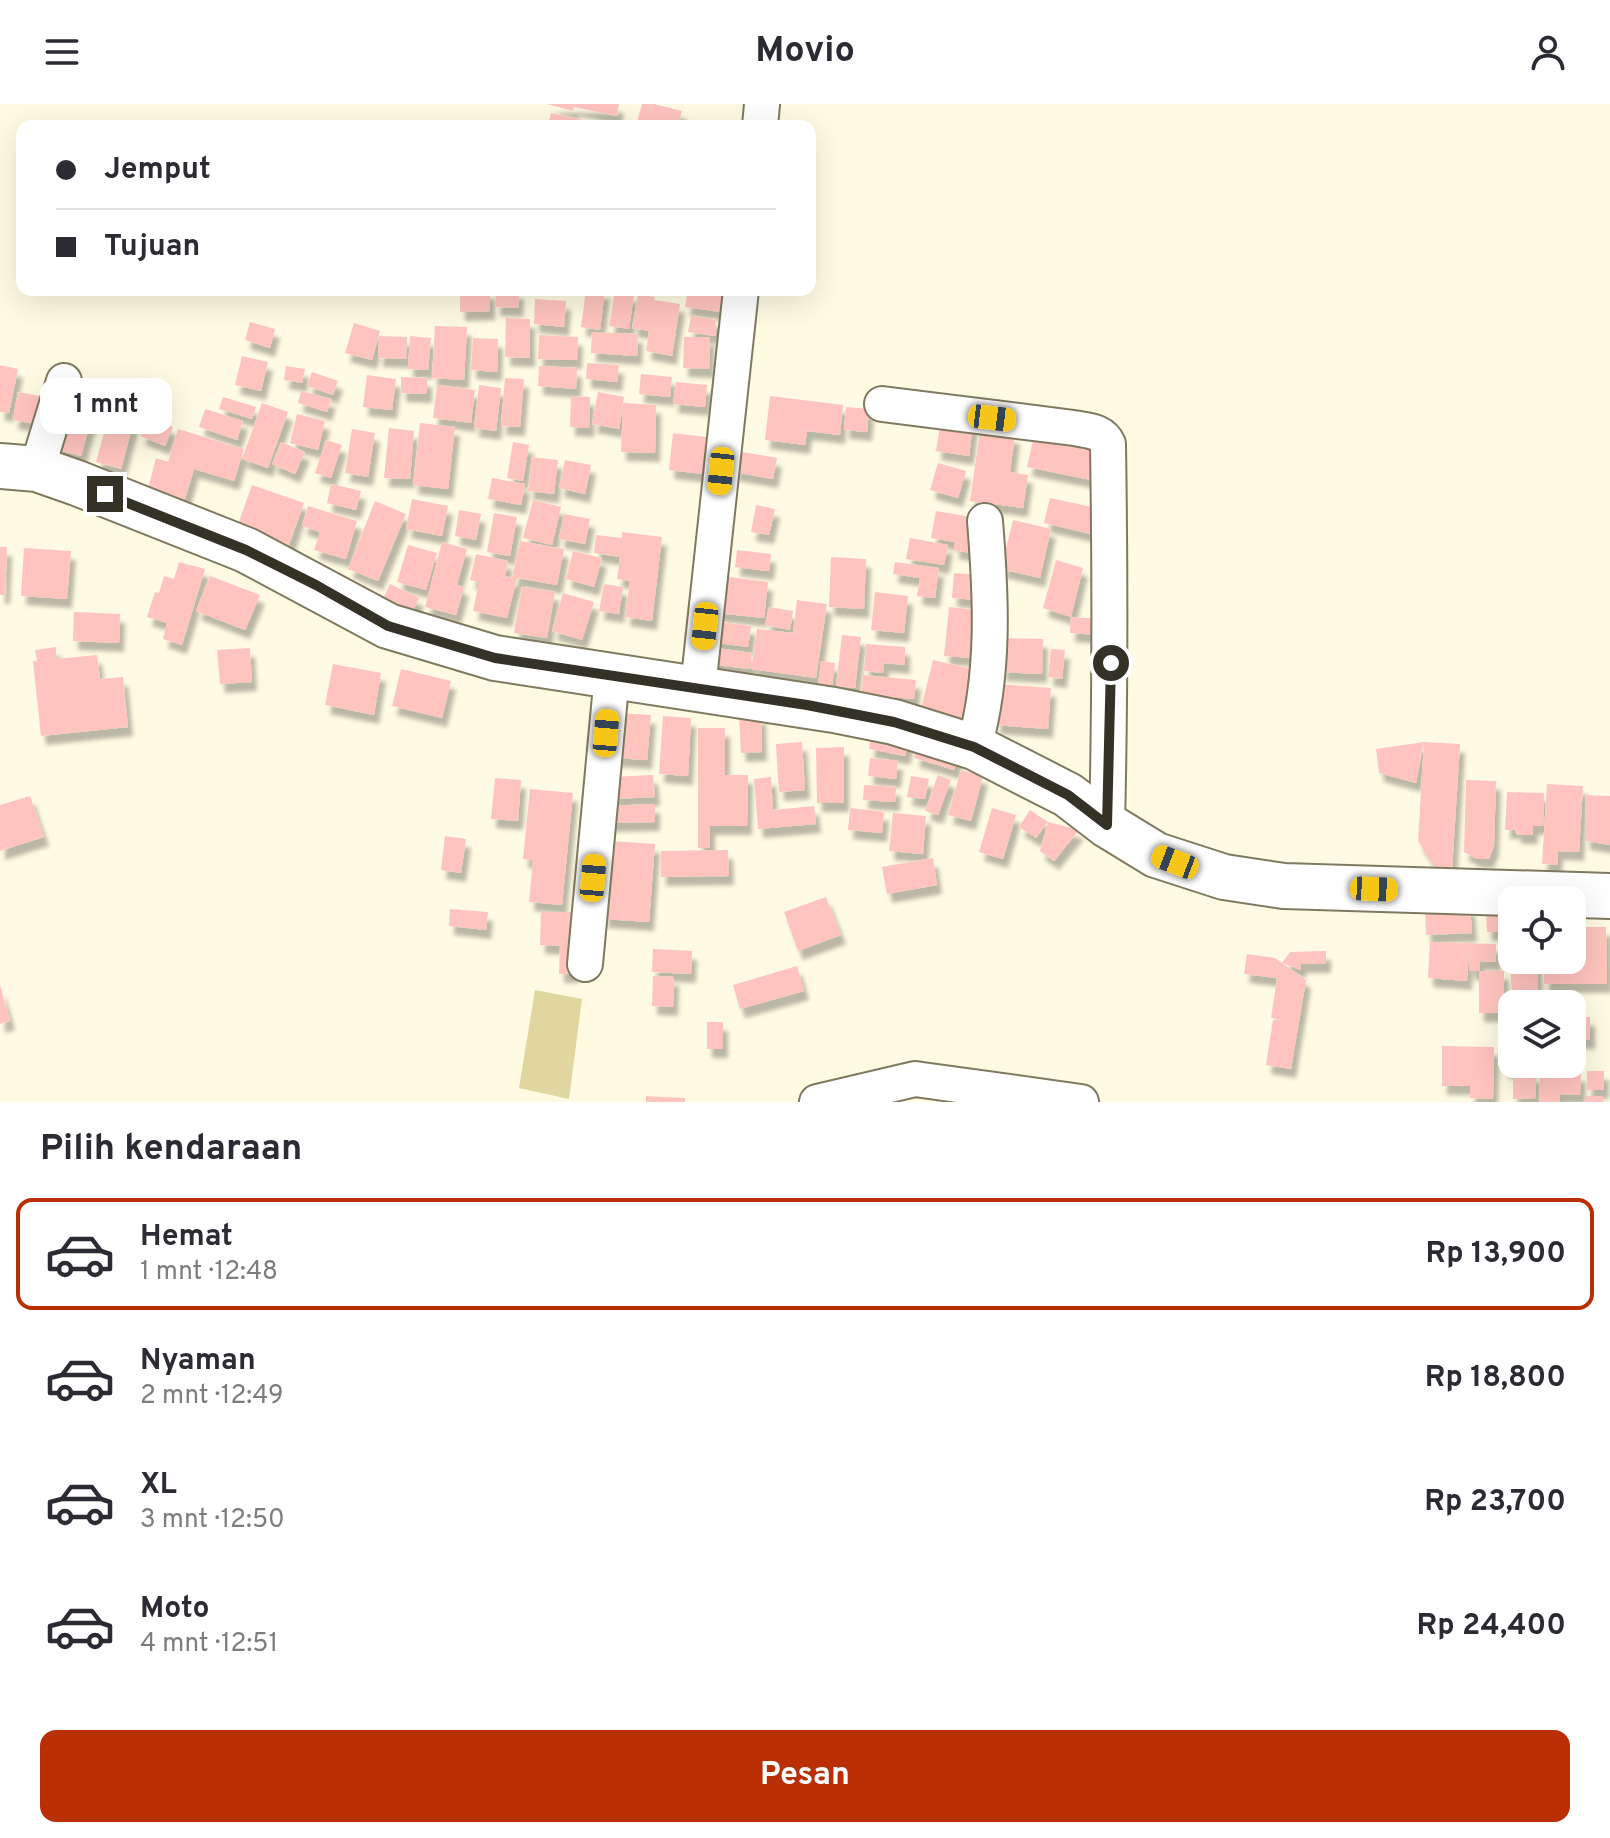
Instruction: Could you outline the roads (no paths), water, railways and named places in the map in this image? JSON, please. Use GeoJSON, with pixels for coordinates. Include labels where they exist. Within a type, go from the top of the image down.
{"type":"FeatureCollection","features":[{"type":"Feature","properties":{"kind":"main road"},"geometry":{"type":"LineString","coordinates":[[19,468],[246,550],[388,626],[495,658],[698,688],[894,722],[974,747],[1068,795],[1107,825],[1156,855],[1224,877],[1284,886],[1610,896]]}},
{"type":"Feature","properties":{"kind":"street"},"geometry":{"type":"LineString","coordinates":[[698,688],[740,296]]}},
{"type":"Feature","properties":{"kind":"street"},"geometry":{"type":"LineString","coordinates":[[19,468],[64,381]]}},
{"type":"Feature","properties":{"kind":"street"},"geometry":{"type":"LineString","coordinates":[[882,404],[1074,428],[1098,433],[1106,439],[1111,663],[1107,825]]}},
{"type":"Feature","properties":{"kind":"street"},"geometry":{"type":"LineString","coordinates":[[974,747],[983,717],[988,657],[990,583],[985,521]]}},
{"type":"Feature","properties":{"kind":"street"},"geometry":{"type":"LineString","coordinates":[[585,964],[612,675]]}},
{"type":"Feature","properties":{"kind":"street"},"geometry":{"type":"LineString","coordinates":[[817,1102],[915,1079],[1081,1102]]}}]}
